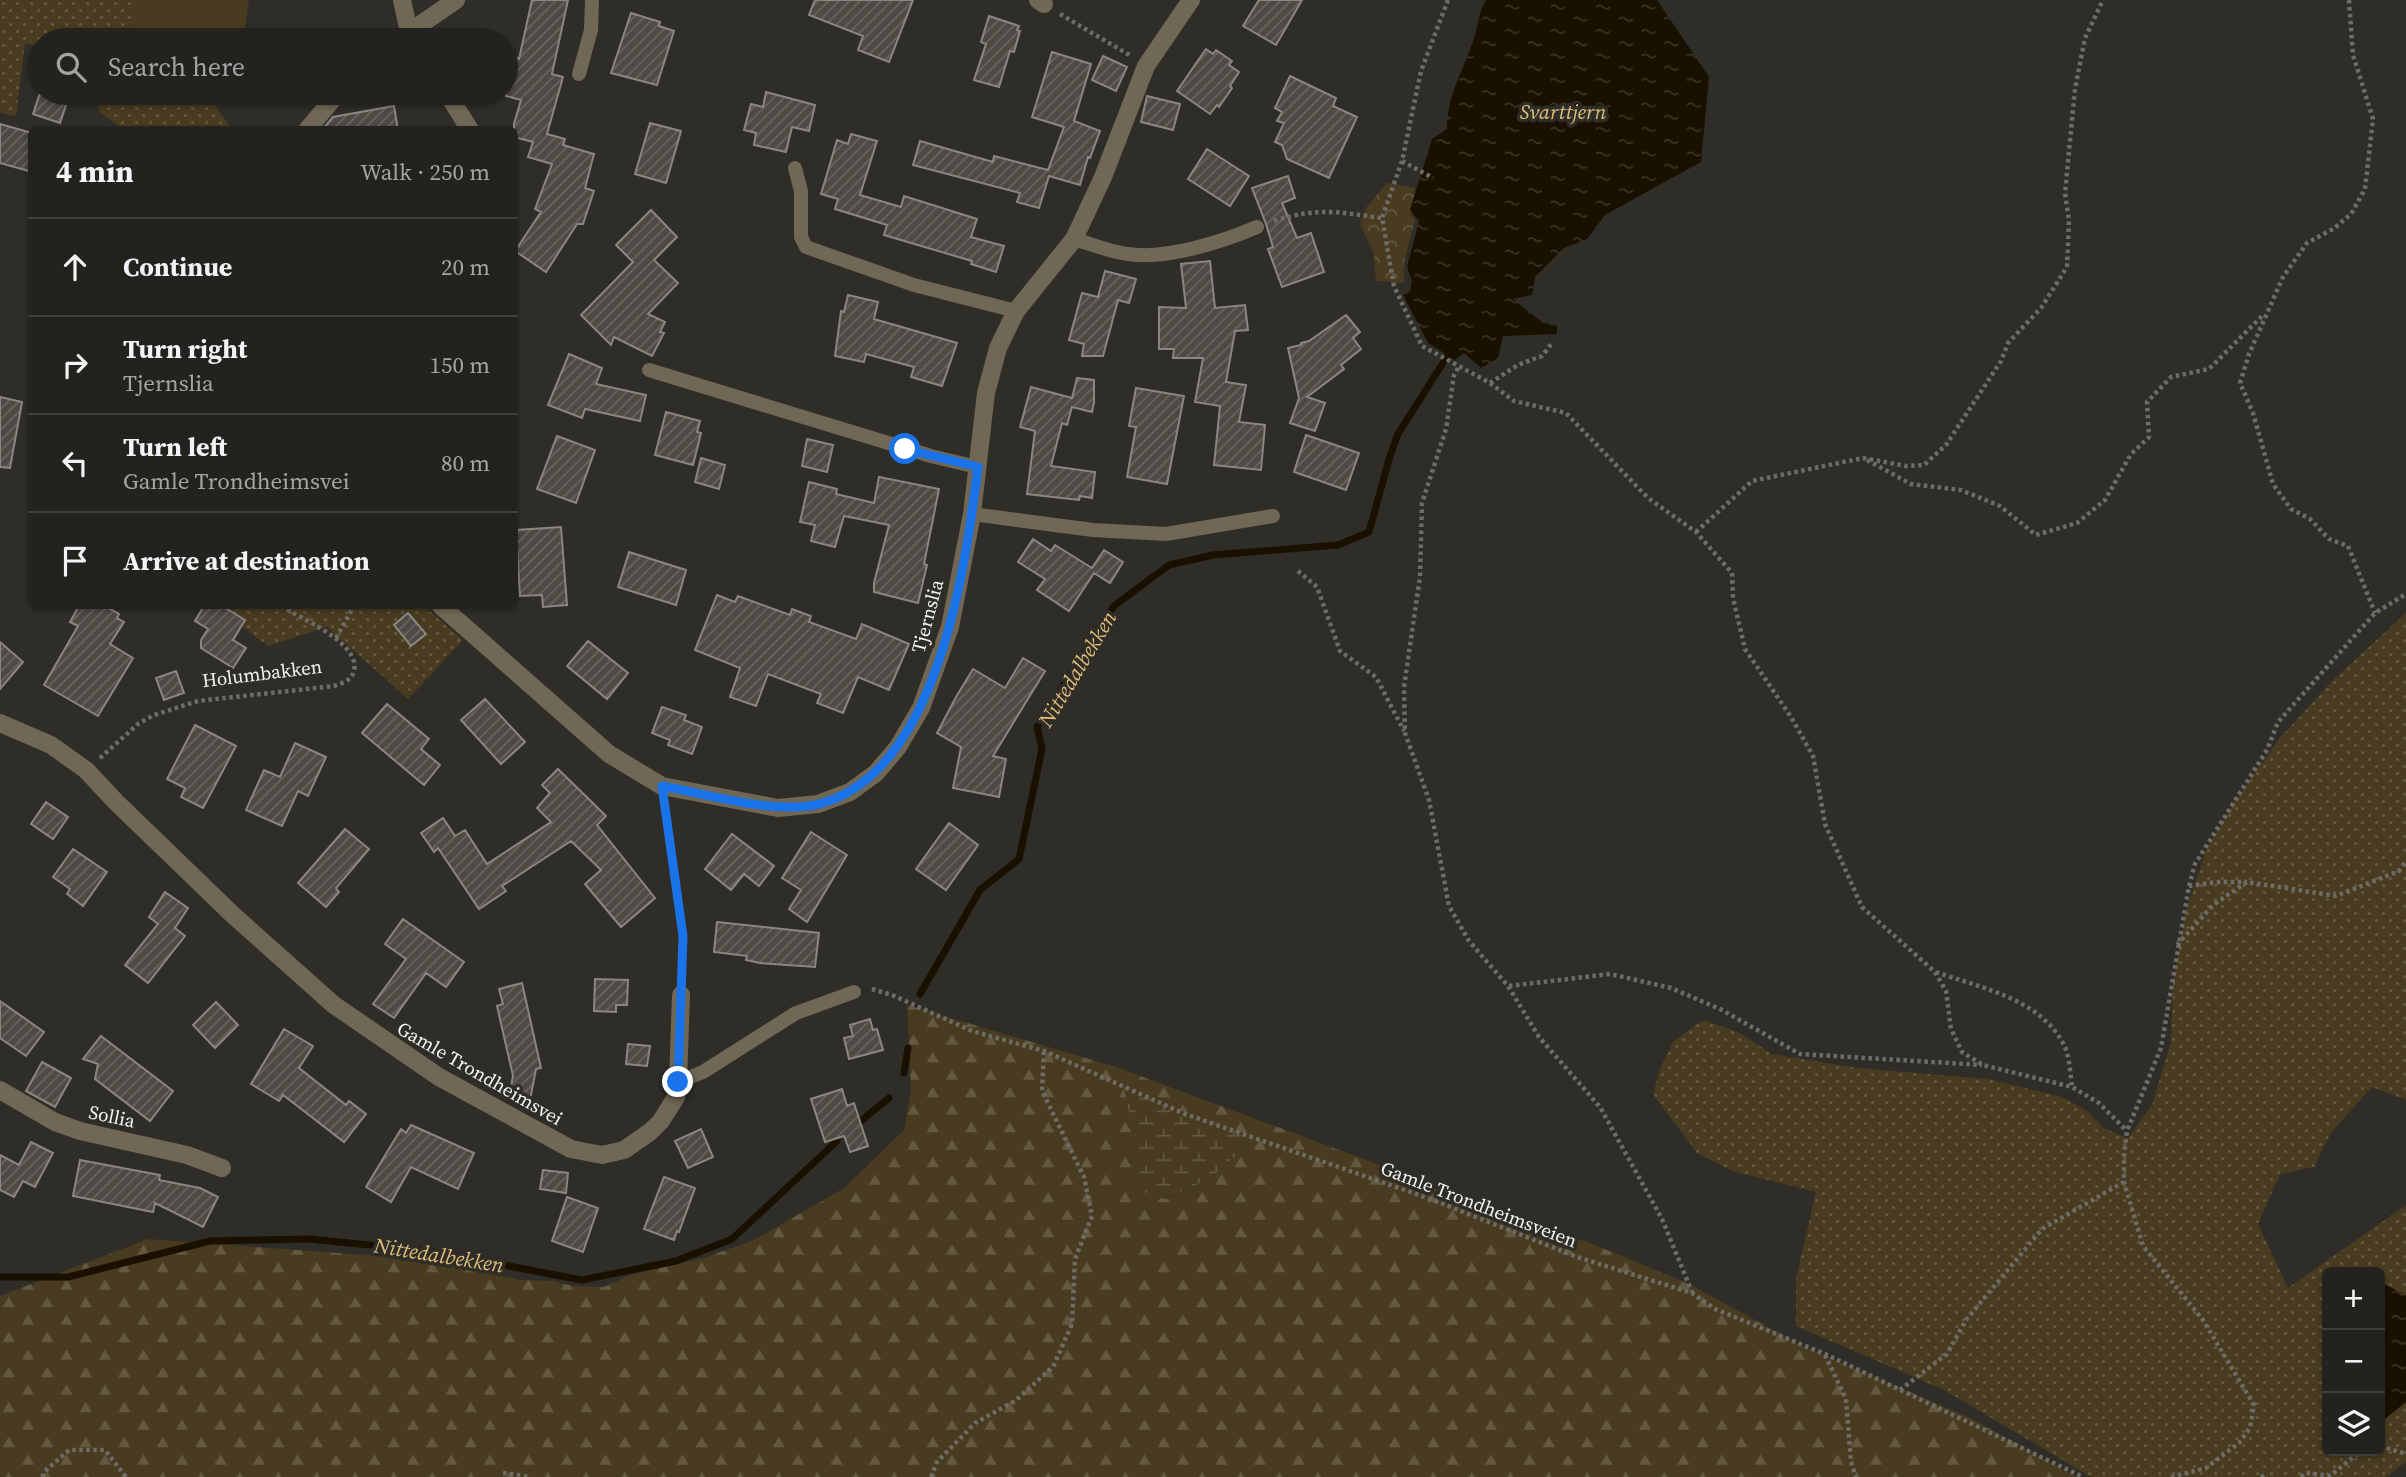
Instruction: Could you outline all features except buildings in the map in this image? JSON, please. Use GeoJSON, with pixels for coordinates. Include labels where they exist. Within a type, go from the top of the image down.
{"type":"FeatureCollection","features":[{"type":"Feature","properties":{"kind":"street"},"geometry":{"type":"LineString","coordinates":[[402,0],[406,28]]}},
{"type":"Feature","properties":{"kind":"street"},"geometry":{"type":"LineString","coordinates":[[420,28],[456,0]]}},
{"type":"Feature","properties":{"kind":"street","name":"Tjernslia"},"geometry":{"type":"LineString","coordinates":[[444,609],[608,754],[662,786],[778,808],[818,804],[850,792],[876,773],[898,747],[920,708],[950,627],[972,514],[986,393],[998,348],[1016,311],[1074,239],[1103,177],[1146,66],[1191,0]]}},
{"type":"Feature","properties":{"kind":"street"},"geometry":{"type":"LineString","coordinates":[[310,126],[328,105]]}},
{"type":"Feature","properties":{"kind":"street"},"geometry":{"type":"LineString","coordinates":[[454,105],[468,126]]}},
{"type":"Feature","properties":{"kind":"street","name":"Gamle Trondheimsvei"},"geometry":{"type":"LineString","coordinates":[[0,723],[51,746],[86,770],[233,915],[334,1005],[439,1077],[550,1139],[588,1153],[602,1155],[624,1150],[661,1121],[676,1097],[681,995]]}},
{"type":"Feature","properties":{"kind":"street","name":"Sollia"},"geometry":{"type":"LineString","coordinates":[[0,1090],[55,1122],[80,1131],[187,1154],[222,1168]]}},
{"type":"Feature","properties":{"kind":"lane"},"geometry":{"type":"LineString","coordinates":[[579,74],[591,30],[592,0]]}},
{"type":"Feature","properties":{"kind":"lane"},"geometry":{"type":"LineString","coordinates":[[795,168],[801,191],[801,237],[806,247],[914,285],[1016,311]]}},
{"type":"Feature","properties":{"kind":"lane"},"geometry":{"type":"LineString","coordinates":[[1074,239],[1127,254],[1154,255],[1224,241],[1256,227]]}},
{"type":"Feature","properties":{"kind":"lane"},"geometry":{"type":"LineString","coordinates":[[649,370],[931,456],[978,467]]}},
{"type":"Feature","properties":{"kind":"lane"},"geometry":{"type":"LineString","coordinates":[[972,514],[1093,530],[1166,534],[1273,516]]}},
{"type":"Feature","properties":{"kind":"lane"},"geometry":{"type":"LineString","coordinates":[[678,1082],[703,1072],[796,1013],[854,992]]}},
{"type":"Feature","properties":{"kind":"path"},"geometry":{"type":"LineString","coordinates":[[1448,0],[1421,71],[1402,161],[1382,218],[1394,286],[1422,346],[1490,383],[1514,401],[1566,413],[1648,498],[1696,532],[1732,573],[1733,598],[1745,649],[1814,756],[1825,824],[1862,906],[1935,972],[1946,991],[1951,1029],[1962,1052],[1983,1065]]}},
{"type":"Feature","properties":{"kind":"path"},"geometry":{"type":"LineString","coordinates":[[1696,532],[1752,481],[1863,458],[1906,466],[1924,465],[1946,444],[2001,361],[2008,343],[2041,308],[2067,267],[2069,221],[2065,193],[2075,89],[2085,38],[2103,0]]}},
{"type":"Feature","properties":{"kind":"path"},"geometry":{"type":"LineString","coordinates":[[2349,0],[2353,55],[2373,119],[2365,189],[2351,214],[2333,229],[2307,243],[2284,277],[2266,312],[2240,383],[2253,413],[2273,484],[2291,509],[2310,519],[2329,539],[2347,546],[2375,613]]}},
{"type":"Feature","properties":{"kind":"path"},"geometry":{"type":"LineString","coordinates":[[1041,2],[1146,66]]}},
{"type":"Feature","properties":{"kind":"path"},"geometry":{"type":"LineString","coordinates":[[1402,161],[1433,178]]}},
{"type":"Feature","properties":{"kind":"path"},"geometry":{"type":"LineString","coordinates":[[1256,227],[1297,214],[1322,210],[1382,218]]}},
{"type":"Feature","properties":{"kind":"path"},"geometry":{"type":"LineString","coordinates":[[1863,458],[1911,484],[1961,490],[2000,506],[2036,535],[2077,523],[2105,500],[2131,454],[2149,437],[2147,402],[2171,377],[2209,369],[2266,312]]}},
{"type":"Feature","properties":{"kind":"path"},"geometry":{"type":"LineString","coordinates":[[1490,383],[1518,365],[1542,356],[1552,343]]}},
{"type":"Feature","properties":{"kind":"path"},"geometry":{"type":"LineString","coordinates":[[1405,733],[1404,687],[1420,577],[1422,503],[1446,429],[1454,375],[1458,367]]}},
{"type":"Feature","properties":{"kind":"path"},"geometry":{"type":"LineString","coordinates":[[1298,571],[1317,587],[1340,651],[1376,677],[1405,733],[1429,800],[1449,906],[1469,941],[1508,986],[1539,1037],[1600,1107],[1661,1219],[1692,1293]]}},
{"type":"Feature","properties":{"kind":"path"},"geometry":{"type":"LineString","coordinates":[[2171,1477],[2206,1468],[2239,1443],[2250,1428],[2254,1405],[2203,1321],[2143,1246],[2124,1182],[2123,1155],[2127,1131],[2161,1048],[2189,886],[2196,864],[2267,750],[2278,722],[2375,613],[2406,594]]}},
{"type":"Feature","properties":{"kind":"path","name":"Holumbakken"},"geometry":{"type":"LineString","coordinates":[[86,770],[138,724],[154,715],[198,701],[334,686],[346,682],[354,674],[355,661],[351,652],[336,638],[286,609]]}},
{"type":"Feature","properties":{"kind":"path"},"geometry":{"type":"LineString","coordinates":[[336,638],[352,609]]}},
{"type":"Feature","properties":{"kind":"path"},"geometry":{"type":"LineString","coordinates":[[662,786],[683,936],[681,995]]}},
{"type":"Feature","properties":{"kind":"path"},"geometry":{"type":"LineString","coordinates":[[2189,886],[2216,882],[2247,883],[2336,896],[2399,871],[2406,861]]}},
{"type":"Feature","properties":{"kind":"path"},"geometry":{"type":"LineString","coordinates":[[2177,945],[2213,905],[2247,883]]}},
{"type":"Feature","properties":{"kind":"path"},"geometry":{"type":"LineString","coordinates":[[1935,972],[2014,1000],[2038,1013],[2064,1045],[2072,1087]]}},
{"type":"Feature","properties":{"kind":"path"},"geometry":{"type":"LineString","coordinates":[[1508,986],[1610,974],[1671,988],[1720,1009],[1800,1054],[1983,1065],[2072,1087],[2099,1102],[2127,1131]]}},
{"type":"Feature","properties":{"kind":"path","name":"Gamle Trondheimsveien"},"geometry":{"type":"LineString","coordinates":[[854,992],[875,989],[972,1031],[1044,1051],[1185,1114],[1428,1198],[1577,1257],[1692,1293],[1715,1309],[1825,1354],[2083,1477]]}},
{"type":"Feature","properties":{"kind":"path"},"geometry":{"type":"LineString","coordinates":[[931,1477],[937,1462],[975,1423],[1015,1401],[1054,1367],[1072,1324],[1075,1259],[1092,1216],[1083,1177],[1042,1091],[1044,1051]]}},
{"type":"Feature","properties":{"kind":"path"},"geometry":{"type":"LineString","coordinates":[[1900,1390],[1947,1354],[1966,1320],[2042,1229],[2124,1182]]}},
{"type":"Feature","properties":{"kind":"path"},"geometry":{"type":"LineString","coordinates":[[1825,1354],[1846,1399],[1851,1462],[1856,1477]]}},
{"type":"Feature","properties":{"kind":"path"},"geometry":{"type":"LineString","coordinates":[[2385,1448],[2406,1454]]}},
{"type":"Feature","properties":{"kind":"path"},"geometry":{"type":"LineString","coordinates":[[43,1477],[43,1473],[69,1450],[104,1450],[126,1477]]}},
{"type":"Feature","properties":{"kind":"path"},"geometry":{"type":"LineString","coordinates":[[2301,1477],[2306,1473],[2330,1476],[2355,1456]]}},
{"type":"Feature","properties":{"kind":"path"},"geometry":{"type":"LineString","coordinates":[[503,1473],[531,1477]]}},
{"type":"Feature","properties":{"kind":"path"},"geometry":{"type":"LineString","coordinates":[[2261,1477],[2267,1477]]}},
{"type":"Feature","properties":{"kind":"green space"},"geometry":{"type":"Polygon","coordinates":[[[0,0],[140,0],[160,28],[28,28],[28,44],[25,44],[16,116],[0,113],[0,0]]]}},
{"type":"Feature","properties":{"kind":"green space"},"geometry":{"type":"Polygon","coordinates":[[[137,0],[249,0],[245,28],[133,28],[137,0]]]}},
{"type":"Feature","properties":{"kind":"green space"},"geometry":{"type":"Polygon","coordinates":[[[99,105],[215,105],[230,126],[119,126],[99,112],[99,105]]]}},
{"type":"Feature","properties":{"kind":"green space"},"geometry":{"type":"Polygon","coordinates":[[[1387,183],[1415,188],[1411,215],[1415,220],[1404,262],[1404,283],[1376,281],[1373,251],[1360,224],[1365,209],[1387,183]]]}},
{"type":"Feature","properties":{"kind":"green space"},"geometry":{"type":"Polygon","coordinates":[[[219,609],[427,609],[463,640],[408,699],[327,627],[268,646],[219,609]]]}},
{"type":"Feature","properties":{"kind":"green space"},"geometry":{"type":"Polygon","coordinates":[[[2406,613],[2406,1100],[2372,1087],[2330,1134],[2314,1167],[2280,1174],[2258,1224],[2288,1288],[2406,1205],[2406,1462],[2386,1477],[2091,1477],[1944,1390],[1796,1326],[1796,1278],[1816,1192],[1732,1171],[1697,1153],[1653,1094],[1660,1069],[1673,1042],[1700,1022],[1706,1021],[1738,1032],[1772,1054],[1857,1068],[1988,1079],[2062,1097],[2086,1110],[2105,1129],[2128,1138],[2152,1105],[2171,1042],[2173,984],[2185,914],[2205,853],[2230,808],[2280,738],[2334,679],[2406,613]]]}},
{"type":"Feature","properties":{"kind":"green space"},"geometry":{"type":"Polygon","coordinates":[[[907,1005],[1116,1067],[1431,1184],[1499,1218],[1585,1241],[1687,1283],[1801,1345],[1970,1418],[2077,1477],[0,1477],[0,1296],[148,1239],[419,1259],[520,1280],[604,1287],[633,1274],[704,1258],[754,1240],[844,1188],[904,1130],[911,1089],[907,1005]],[[1125,1089],[1135,1138],[1141,1191],[1166,1199],[1209,1179],[1254,1139],[1125,1089]]]}},
{"type":"Feature","properties":{"kind":"green space"},"geometry":{"type":"Polygon","coordinates":[[[1124,1089],[1255,1139],[1209,1179],[1165,1199],[1140,1191],[1135,1138],[1124,1089]]]}},
{"type":"Feature","properties":{"kind":"water","name":"Svarttjern"},"geometry":{"type":"Polygon","coordinates":[[[1486,0],[1657,0],[1709,77],[1701,162],[1605,215],[1587,239],[1564,248],[1535,277],[1532,295],[1513,299],[1543,323],[1557,325],[1557,334],[1503,336],[1498,358],[1481,368],[1464,353],[1455,360],[1428,343],[1403,295],[1410,292],[1412,281],[1407,267],[1419,221],[1410,210],[1432,139],[1447,129],[1453,93],[1486,0]]]}},
{"type":"Feature","properties":{"kind":"water"},"geometry":{"type":"Polygon","coordinates":[[[2385,1284],[2406,1295],[2406,1402],[2385,1419],[2385,1284]]]}},
{"type":"Feature","properties":{"kind":"waterway","name":"Nittedalbekken"},"geometry":{"type":"LineString","coordinates":[[920,994],[980,890],[1019,859],[1042,749],[1037,727],[1114,606],[1169,565],[1213,555],[1338,545],[1369,532],[1398,434],[1448,355]]}},
{"type":"Feature","properties":{"kind":"waterway","name":"Nittedalbekken"},"geometry":{"type":"LineString","coordinates":[[904,1073],[908,1048]]}},
{"type":"Feature","properties":{"kind":"waterway"},"geometry":{"type":"LineString","coordinates":[[862,1120],[889,1098]]}},
{"type":"Feature","properties":{"kind":"waterway","name":"Nittedalbekken"},"geometry":{"type":"LineString","coordinates":[[0,1277],[68,1277],[210,1241],[309,1239],[430,1251],[582,1280],[676,1261],[732,1239],[837,1141]]}},
{"type":"Feature","properties":{"kind":"route"},"geometry":{"type":"LineString","coordinates":[[678,1082],[683,936],[662,786],[778,808],[818,804],[850,792],[876,773],[898,747],[920,708],[950,627],[972,514],[978,467],[905,449]]}}]}
